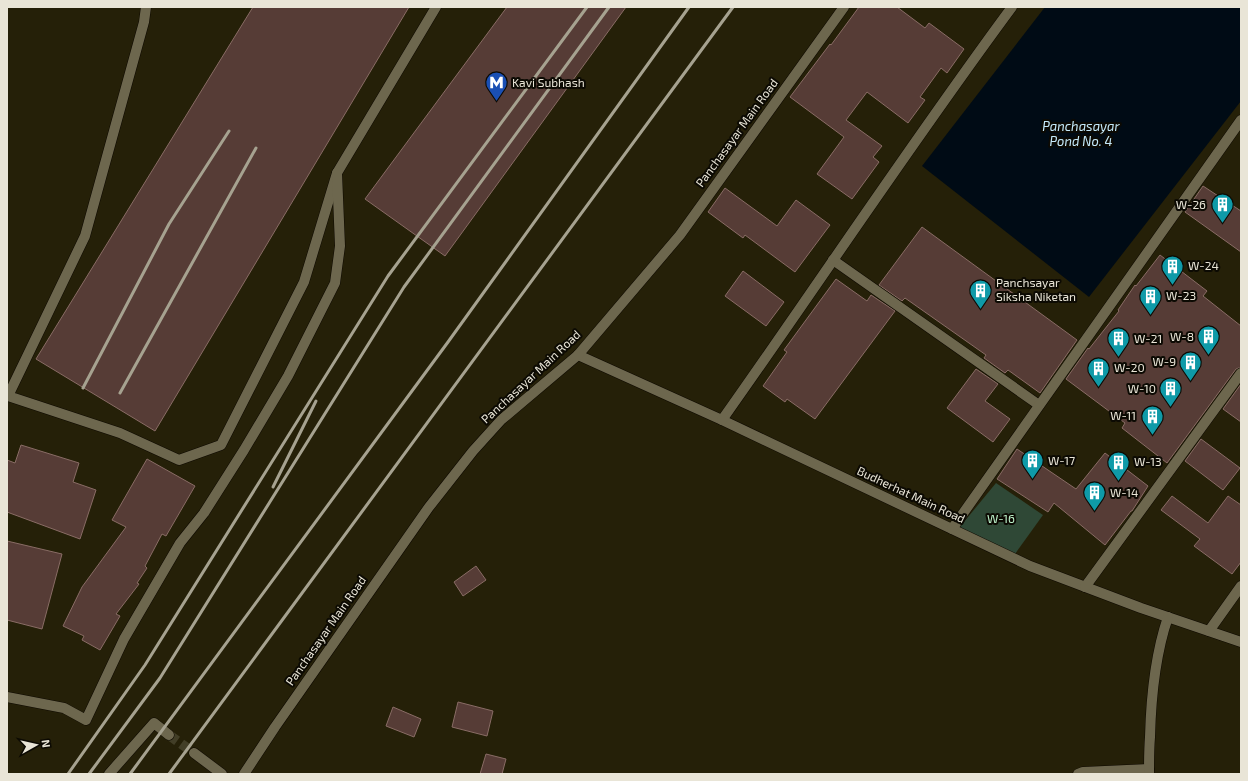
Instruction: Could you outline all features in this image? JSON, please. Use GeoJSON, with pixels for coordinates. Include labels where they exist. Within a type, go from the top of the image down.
{"type":"FeatureCollection","features":[{"type":"Feature","properties":{"kind":"street"},"geometry":{"type":"LineString","coordinates":[[146,7],[142,29],[86,236],[8,396],[120,432],[178,460],[221,446],[304,282],[337,173],[436,7]]}},
{"type":"Feature","properties":{"kind":"street","name":"Panchasayar Main Road"},"geometry":{"type":"LineString","coordinates":[[244,774],[280,720],[425,514],[473,451],[501,420],[578,355],[680,235],[844,7]]}},
{"type":"Feature","properties":{"kind":"street"},"geometry":{"type":"LineString","coordinates":[[722,420],[1012,7]]}},
{"type":"Feature","properties":{"kind":"street"},"geometry":{"type":"LineString","coordinates":[[952,529],[1241,120]]}},
{"type":"Feature","properties":{"kind":"street"},"geometry":{"type":"LineString","coordinates":[[7,697],[64,708],[86,720],[124,639],[180,543],[204,512],[244,450],[288,376],[335,283],[340,246],[337,173]]}},
{"type":"Feature","properties":{"kind":"street"},"geometry":{"type":"LineString","coordinates":[[833,260],[1039,405]]}},
{"type":"Feature","properties":{"kind":"street","name":"Budherhat Main Road"},"geometry":{"type":"LineString","coordinates":[[578,355],[722,420],[1030,566],[1141,608],[1241,642]]}},
{"type":"Feature","properties":{"kind":"street"},"geometry":{"type":"LineString","coordinates":[[1085,587],[1241,374]]}},
{"type":"Feature","properties":{"kind":"street"},"geometry":{"type":"LineString","coordinates":[[1208,630],[1241,586]]}},
{"type":"Feature","properties":{"kind":"street"},"geometry":{"type":"LineString","coordinates":[[1078,774],[1083,772],[1149,771],[1151,711],[1162,636],[1168,617]]}},
{"type":"Feature","properties":{"kind":"street"},"geometry":{"type":"LineString","coordinates":[[109,774],[154,723],[169,735]]}},
{"type":"Feature","properties":{"kind":"street"},"geometry":{"type":"LineString","coordinates":[[194,753],[222,774]]}},
{"type":"Feature","properties":{"kind":"green space","name":"W-16"},"geometry":{"type":"Polygon","coordinates":[[[996,483],[1043,515],[1015,554],[959,528],[996,483]]]}},
{"type":"Feature","properties":{"kind":"water","name":"Panchasayar Pond No. 4"},"geometry":{"type":"Polygon","coordinates":[[[1045,7],[1241,7],[1241,101],[1089,297],[922,166],[1045,7]]]}},
{"type":"Feature","properties":{"kind":"building"},"geometry":{"type":"Polygon","coordinates":[[[253,7],[409,7],[155,431],[36,359],[253,7]]]}},
{"type":"Feature","properties":{"kind":"building","name":"Kavi Subhash"},"geometry":{"type":"Polygon","coordinates":[[[507,7],[626,7],[445,256],[365,199],[507,7]]]}},
{"type":"Feature","properties":{"kind":"building"},"geometry":{"type":"Polygon","coordinates":[[[859,7],[897,7],[925,28],[929,23],[964,49],[947,73],[941,68],[920,97],[925,100],[908,123],[867,92],[846,120],[882,146],[873,157],[879,162],[852,199],[817,174],[844,137],[790,97],[859,7]]]}},
{"type":"Feature","properties":{"kind":"building","name":"W-26"},"geometry":{"type":"Polygon","coordinates":[[[1203,186],[1241,211],[1241,252],[1185,212],[1203,186]]]}},
{"type":"Feature","properties":{"kind":"building"},"geometry":{"type":"Polygon","coordinates":[[[725,188],[777,226],[796,200],[830,225],[795,272],[745,235],[743,238],[708,212],[725,188]]]}},
{"type":"Feature","properties":{"kind":"building","name":"Panchsayar Siksha Niketan"},"geometry":{"type":"Polygon","coordinates":[[[922,227],[1077,340],[1040,393],[1008,370],[1005,373],[984,358],[986,355],[905,298],[902,301],[879,285],[922,227]]]}},
{"type":"Feature","properties":{"kind":"building"},"geometry":{"type":"Polygon","coordinates":[[[1160,255],[1207,291],[1203,296],[1241,326],[1241,367],[1236,369],[1167,463],[1122,428],[1125,423],[1066,379],[1088,348],[1089,349],[1119,311],[1118,310],[1135,285],[1136,286],[1160,255]]]}},
{"type":"Feature","properties":{"kind":"building"},"geometry":{"type":"Polygon","coordinates":[[[743,271],[784,302],[766,326],[725,296],[743,271]]]}},
{"type":"Feature","properties":{"kind":"building"},"geometry":{"type":"Polygon","coordinates":[[[836,279],[867,301],[871,295],[895,311],[815,419],[787,399],[785,402],[763,386],[787,352],[784,350],[836,279]]]}},
{"type":"Feature","properties":{"kind":"building"},"geometry":{"type":"Polygon","coordinates":[[[976,369],[998,384],[985,401],[1010,419],[993,442],[947,408],[976,369]]]}},
{"type":"Feature","properties":{"kind":"building"},"geometry":{"type":"Polygon","coordinates":[[[1241,384],[1241,422],[1223,409],[1241,384]]]}},
{"type":"Feature","properties":{"kind":"building"},"geometry":{"type":"Polygon","coordinates":[[[1201,439],[1240,468],[1223,490],[1185,461],[1201,439]]]}},
{"type":"Feature","properties":{"kind":"building"},"geometry":{"type":"Polygon","coordinates":[[[21,445],[79,463],[73,482],[96,490],[80,539],[7,512],[7,460],[15,463],[21,445]]]}},
{"type":"Feature","properties":{"kind":"building"},"geometry":{"type":"Polygon","coordinates":[[[1017,449],[1076,489],[1105,453],[1148,486],[1132,511],[1105,545],[1054,503],[1048,512],[997,479],[1017,449]]]}},
{"type":"Feature","properties":{"kind":"building"},"geometry":{"type":"Polygon","coordinates":[[[147,459],[195,486],[166,536],[162,534],[145,566],[147,568],[137,583],[139,584],[116,614],[120,616],[100,650],[82,640],[84,636],[63,626],[82,587],[126,527],[112,520],[147,459]]]}},
{"type":"Feature","properties":{"kind":"building"},"geometry":{"type":"Polygon","coordinates":[[[1172,496],[1208,523],[1228,496],[1241,505],[1241,562],[1232,574],[1194,546],[1200,539],[1161,510],[1172,496]]]}},
{"type":"Feature","properties":{"kind":"building"},"geometry":{"type":"Polygon","coordinates":[[[7,541],[62,554],[42,629],[7,620],[7,541]]]}},
{"type":"Feature","properties":{"kind":"building"},"geometry":{"type":"Polygon","coordinates":[[[476,566],[486,580],[463,596],[454,582],[476,566]]]}},
{"type":"Feature","properties":{"kind":"building"},"geometry":{"type":"Polygon","coordinates":[[[458,702],[493,711],[487,736],[452,727],[458,702]]]}},
{"type":"Feature","properties":{"kind":"building"},"geometry":{"type":"Polygon","coordinates":[[[393,707],[421,719],[414,737],[386,726],[393,707]]]}},
{"type":"Feature","properties":{"kind":"building"},"geometry":{"type":"Polygon","coordinates":[[[486,754],[506,759],[502,774],[480,774],[486,754]]]}},
{"type":"Feature","properties":{"kind":"tunnel"},"geometry":{"type":"LineString","coordinates":[[169,735],[194,753]]}},
{"type":"Feature","properties":{"kind":"railway"},"geometry":{"type":"LineString","coordinates":[[68,774],[145,665],[388,276],[587,7]]}},
{"type":"Feature","properties":{"kind":"railway"},"geometry":{"type":"LineString","coordinates":[[89,774],[160,678],[404,287],[609,7]]}},
{"type":"Feature","properties":{"kind":"railway"},"geometry":{"type":"LineString","coordinates":[[130,774],[448,342],[689,7]]}},
{"type":"Feature","properties":{"kind":"railway"},"geometry":{"type":"LineString","coordinates":[[169,774],[733,7]]}},
{"type":"Feature","properties":{"kind":"railway"},"geometry":{"type":"LineString","coordinates":[[83,388],[169,224],[229,131]]}},
{"type":"Feature","properties":{"kind":"railway"},"geometry":{"type":"LineString","coordinates":[[120,393],[256,148]]}},
{"type":"Feature","properties":{"kind":"railway"},"geometry":{"type":"LineString","coordinates":[[273,487],[316,401]]}},
{"type":"Feature","properties":{"kind":"place","name":"Kavi Subhash"},"geometry":{"type":"Point","coordinates":[496,102]}},
{"type":"Feature","properties":{"kind":"place","name":"W-26"},"geometry":{"type":"Point","coordinates":[1222,224]}},
{"type":"Feature","properties":{"kind":"place","name":"W-24"},"geometry":{"type":"Point","coordinates":[1173,286]}},
{"type":"Feature","properties":{"kind":"place","name":"Panchsayar Siksha Niketan"},"geometry":{"type":"Point","coordinates":[980,310]}},
{"type":"Feature","properties":{"kind":"place","name":"W-23"},"geometry":{"type":"Point","coordinates":[1151,316]}},
{"type":"Feature","properties":{"kind":"place","name":"W-8"},"geometry":{"type":"Point","coordinates":[1209,356]}},
{"type":"Feature","properties":{"kind":"place","name":"W-21"},"geometry":{"type":"Point","coordinates":[1118,358]}},
{"type":"Feature","properties":{"kind":"place","name":"W-9"},"geometry":{"type":"Point","coordinates":[1191,382]}},
{"type":"Feature","properties":{"kind":"place","name":"W-20"},"geometry":{"type":"Point","coordinates":[1099,388]}},
{"type":"Feature","properties":{"kind":"place","name":"W-10"},"geometry":{"type":"Point","coordinates":[1171,408]}},
{"type":"Feature","properties":{"kind":"place","name":"W-11"},"geometry":{"type":"Point","coordinates":[1152,436]}},
{"type":"Feature","properties":{"kind":"place","name":"W-17"},"geometry":{"type":"Point","coordinates":[1033,480]}},
{"type":"Feature","properties":{"kind":"place","name":"W-13"},"geometry":{"type":"Point","coordinates":[1118,482]}},
{"type":"Feature","properties":{"kind":"place","name":"W-14"},"geometry":{"type":"Point","coordinates":[1094,512]}}]}
